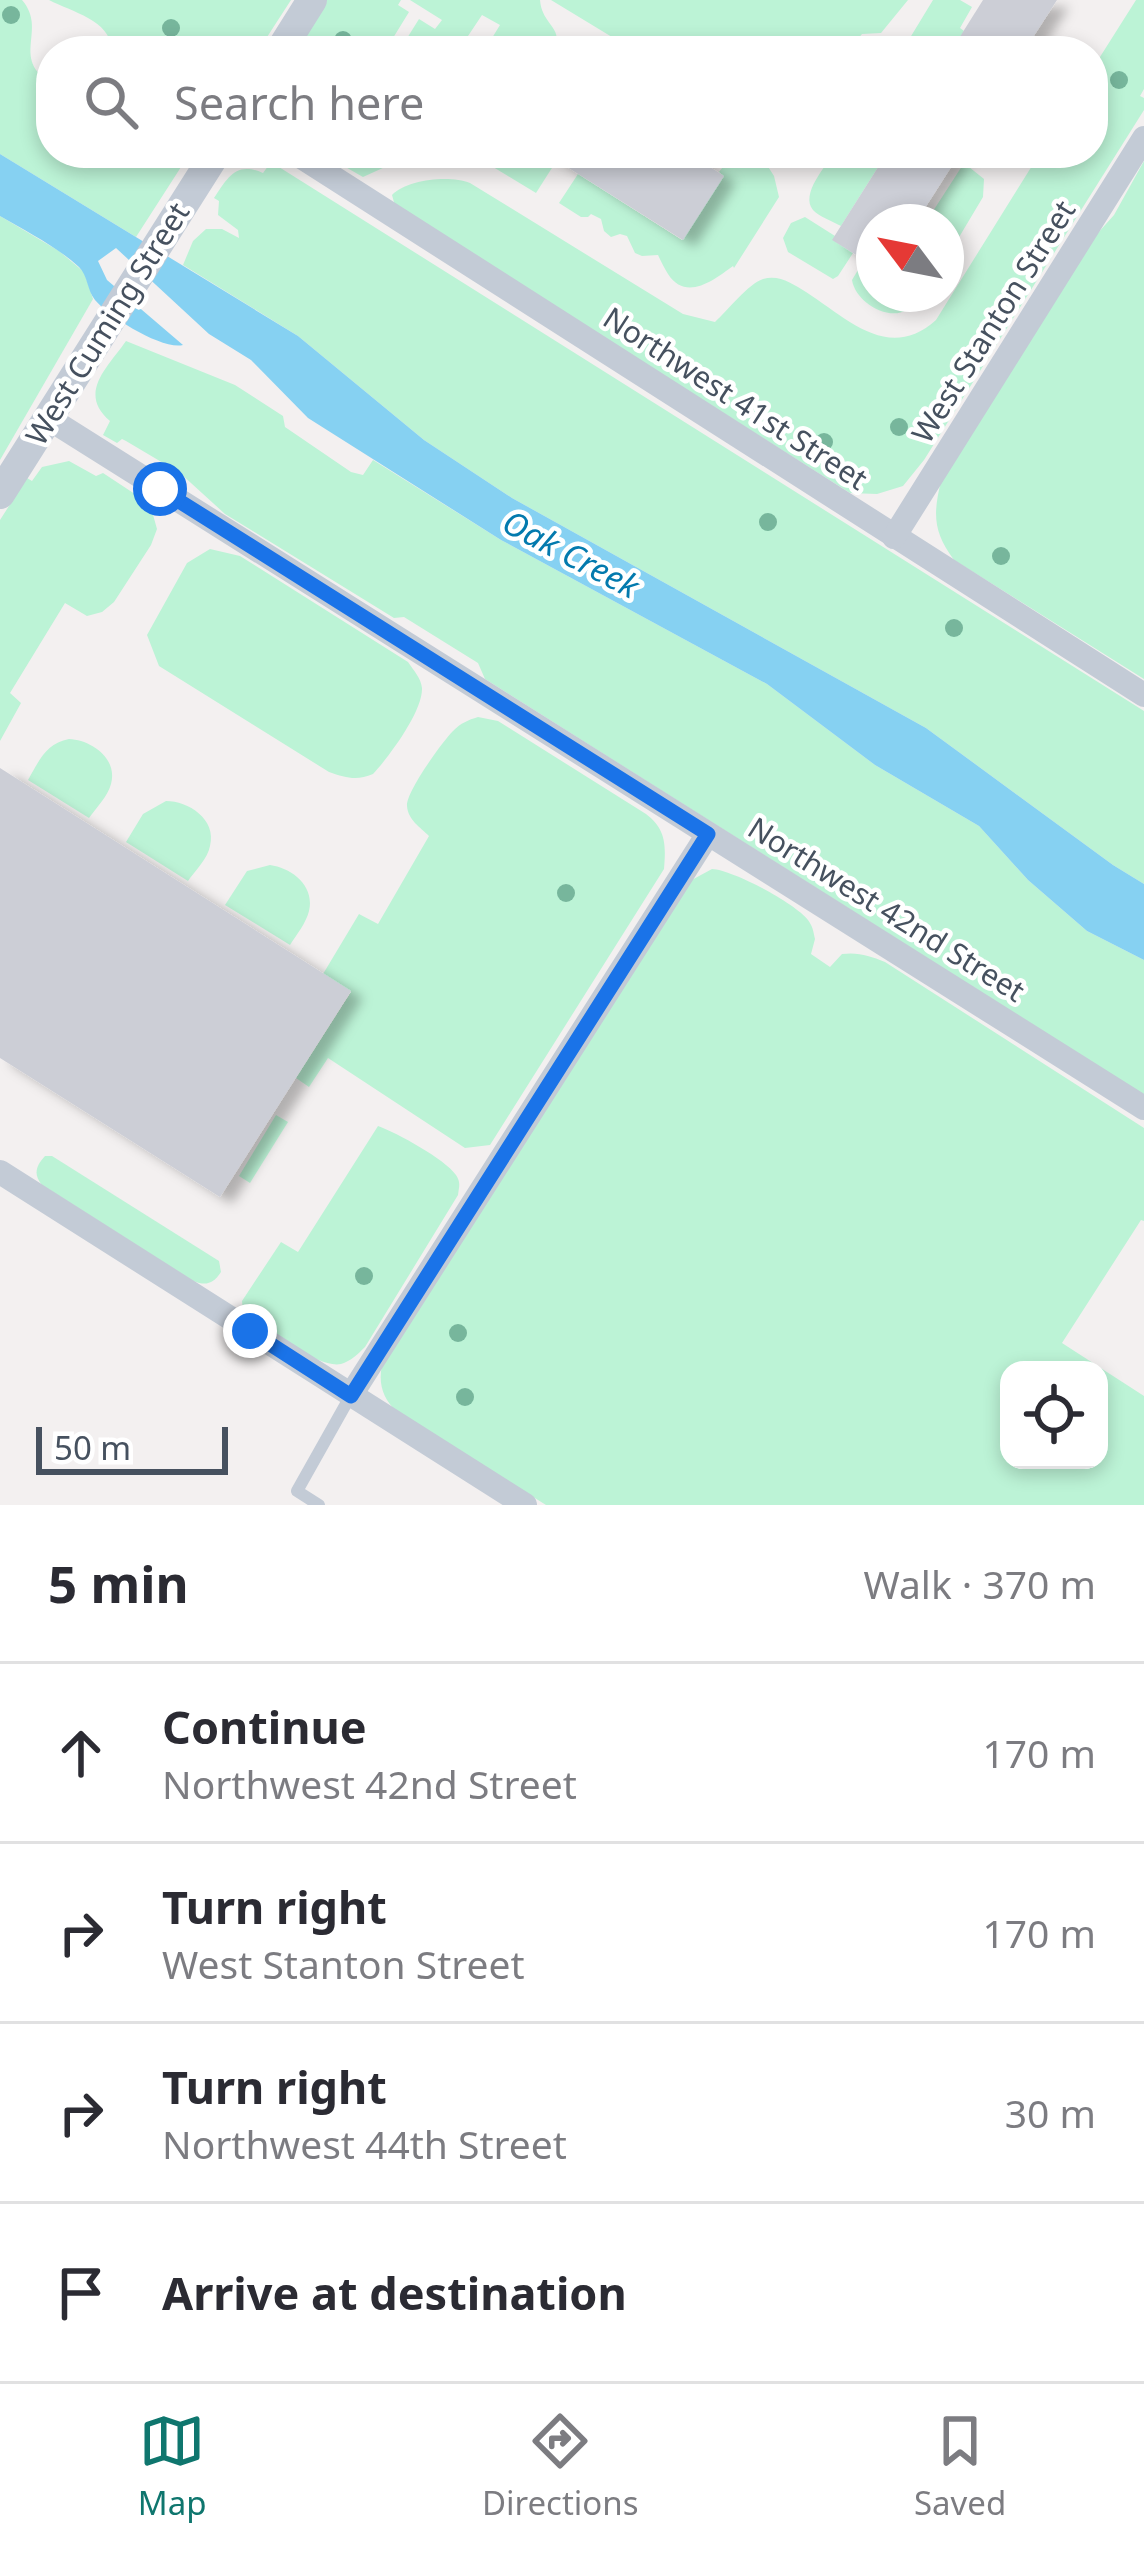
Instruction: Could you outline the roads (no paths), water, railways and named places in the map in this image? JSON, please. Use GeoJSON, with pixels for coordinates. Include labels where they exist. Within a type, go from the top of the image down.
{"type":"FeatureCollection","features":[{"type":"Feature","properties":{"kind":"street"},"geometry":{"type":"LineString","coordinates":[[289,36],[312,0]]}},
{"type":"Feature","properties":{"kind":"street","name":"West Stanton Street"},"geometry":{"type":"LineString","coordinates":[[894,537],[1144,138]]}},
{"type":"Feature","properties":{"kind":"street","name":"West Cuming Street"},"geometry":{"type":"LineString","coordinates":[[0,494],[207,168]]}},
{"type":"Feature","properties":{"kind":"street","name":"Northwest 41st Street"},"geometry":{"type":"LineString","coordinates":[[318,168],[1144,694]]}},
{"type":"Feature","properties":{"kind":"street","name":"Northwest 42nd Street"},"geometry":{"type":"LineString","coordinates":[[48,418],[1144,1108]]}},
{"type":"Feature","properties":{"kind":"street"},"geometry":{"type":"LineString","coordinates":[[351,1396],[708,834]]}},
{"type":"Feature","properties":{"kind":"street"},"geometry":{"type":"LineString","coordinates":[[0,1172],[525,1505]]}},
{"type":"Feature","properties":{"kind":"lane"},"geometry":{"type":"LineString","coordinates":[[319,1505],[297,1491],[351,1396]]}},
{"type":"Feature","properties":{"kind":"water","name":"Oak Creek"},"geometry":{"type":"Polygon","coordinates":[[[0,154],[298,336],[424,440],[512,498],[926,728],[1144,884],[1144,960],[1087,931],[1028,880],[979,826],[875,765],[767,684],[501,540],[308,418],[251,360],[209,334],[116,248],[98,261],[107,280],[183,345],[150,337],[112,315],[95,300],[79,267],[0,216],[0,154]]]}}]}
